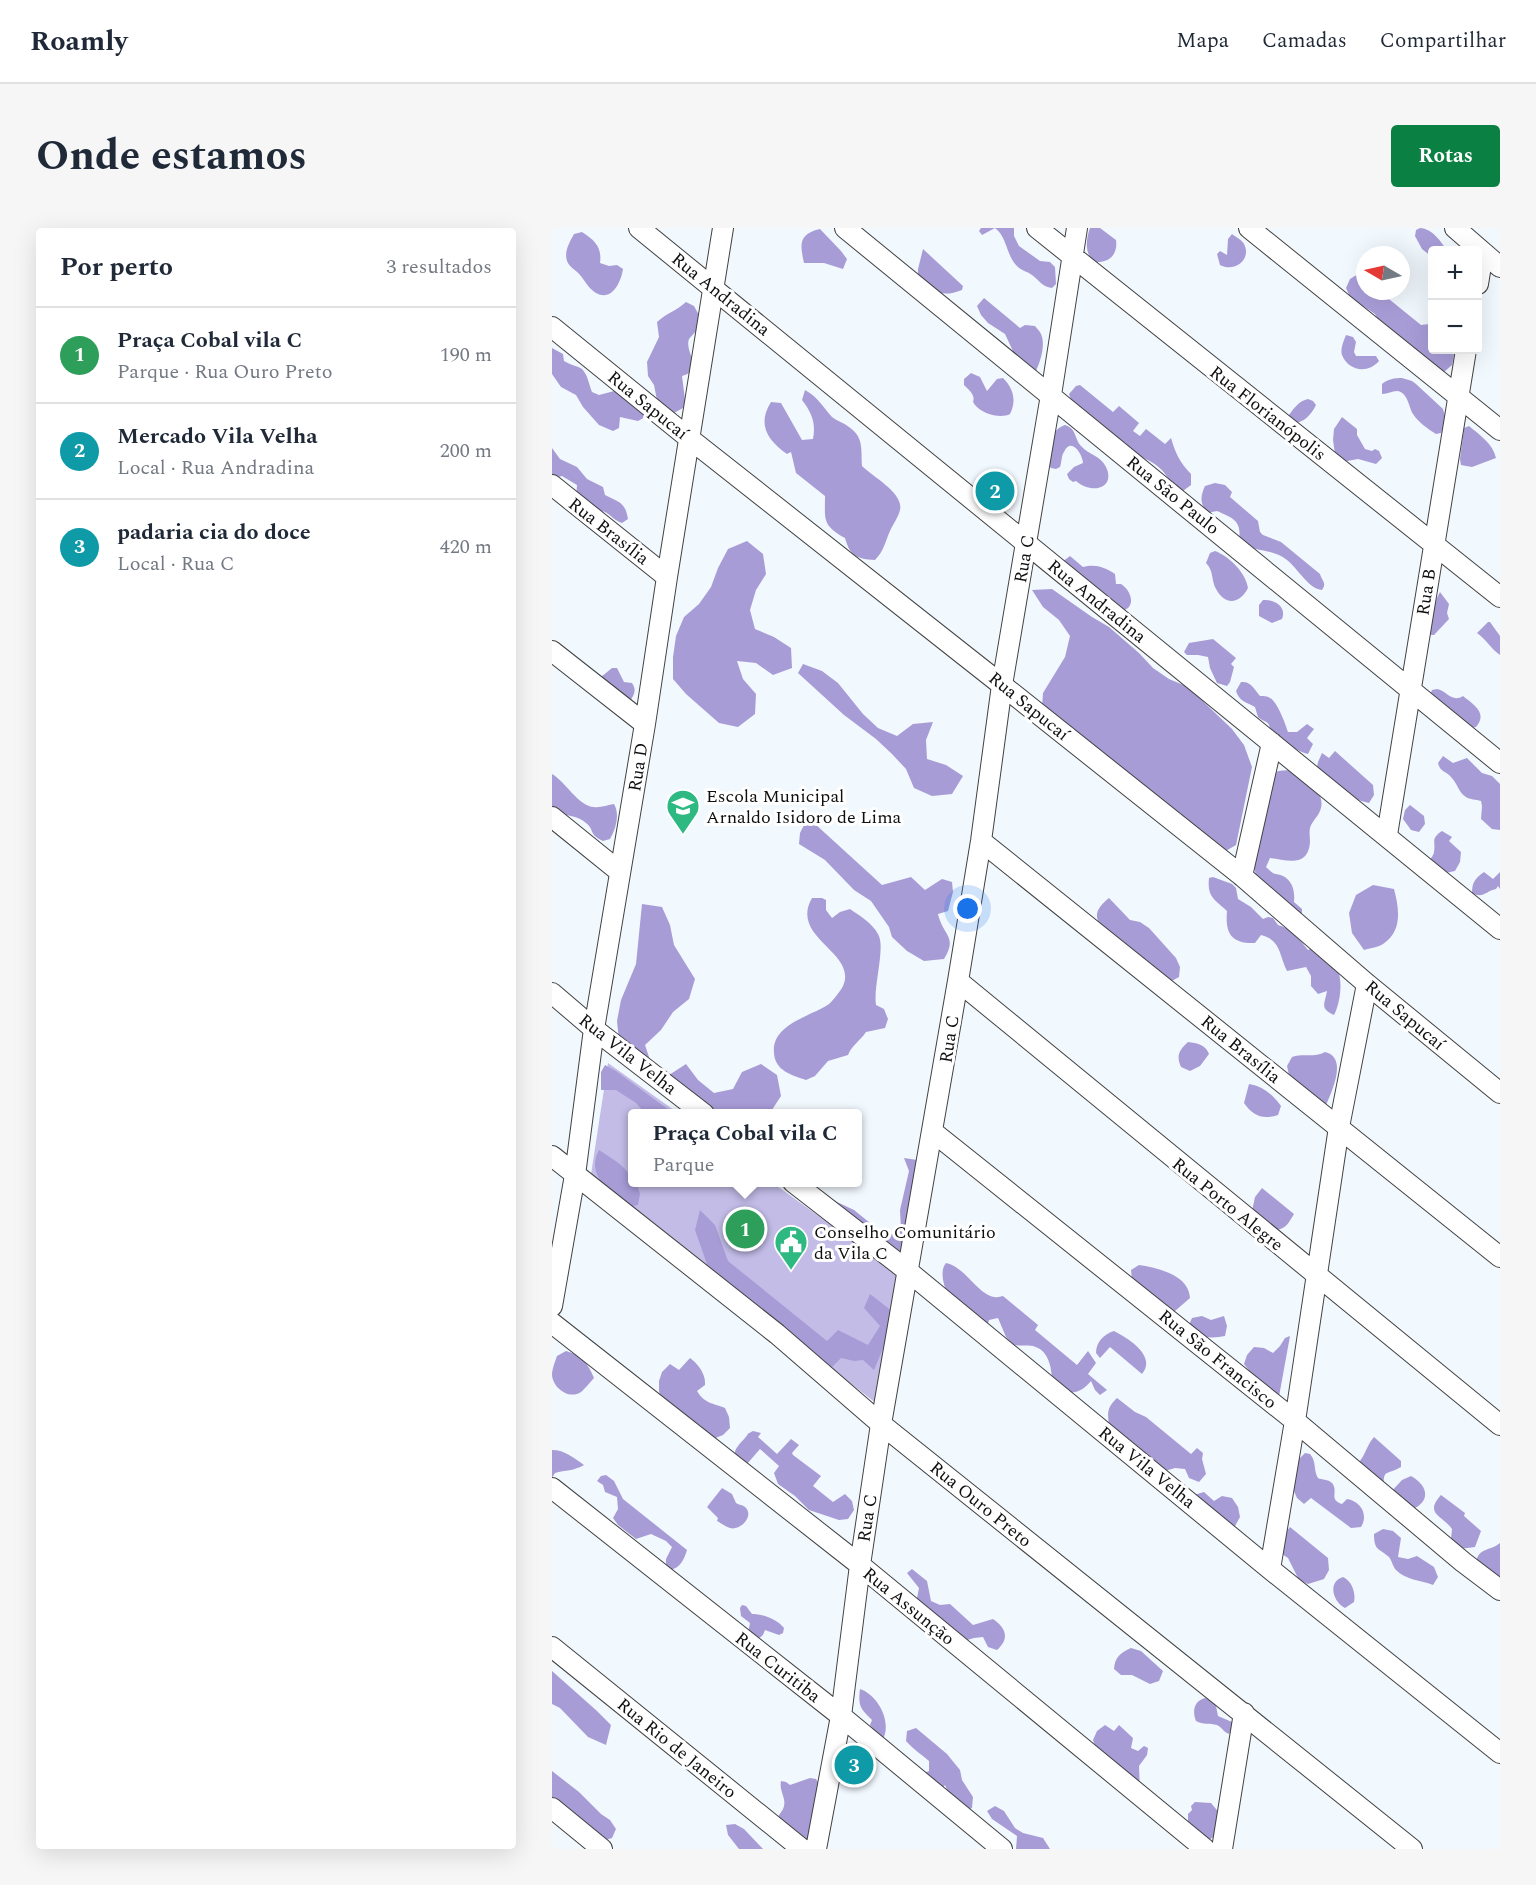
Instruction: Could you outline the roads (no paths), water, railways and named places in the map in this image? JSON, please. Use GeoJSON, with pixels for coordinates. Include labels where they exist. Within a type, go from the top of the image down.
{"type":"FeatureCollection","features":[{"type":"Feature","properties":{"kind":"street","name":"Rua Andradina"},"geometry":{"type":"LineString","coordinates":[[639,228],[1500,928]]}},
{"type":"Feature","properties":{"kind":"street","name":"Rua D"},"geometry":{"type":"LineString","coordinates":[[552,1306],[575,1175],[594,1029],[645,724],[723,228]]}},
{"type":"Feature","properties":{"kind":"street","name":"Rua São Paulo"},"geometry":{"type":"LineString","coordinates":[[845,228],[1500,763]]}},
{"type":"Feature","properties":{"kind":"street","name":"Rua Florianópolis"},"geometry":{"type":"LineString","coordinates":[[1037,228],[1500,597]]}},
{"type":"Feature","properties":{"kind":"street","name":"Rua C"},"geometry":{"type":"LineString","coordinates":[[816,1849],[841,1716],[881,1424],[909,1272],[981,841],[1002,685],[1077,228]]}},
{"type":"Feature","properties":{"kind":"street"},"geometry":{"type":"LineString","coordinates":[[1249,228],[1500,430]]}},
{"type":"Feature","properties":{"kind":"street"},"geometry":{"type":"LineString","coordinates":[[1455,228],[1500,267]]}},
{"type":"Feature","properties":{"kind":"street"},"geometry":{"type":"LineString","coordinates":[[1482,259],[1483,253]]}},
{"type":"Feature","properties":{"kind":"street","name":"Rua Sapucaí"},"geometry":{"type":"LineString","coordinates":[[552,327],[1242,876],[1367,984],[1500,1093]]}},
{"type":"Feature","properties":{"kind":"street","name":"Rua B"},"geometry":{"type":"LineString","coordinates":[[1387,835],[1465,354]]}},
{"type":"Feature","properties":{"kind":"street","name":"Rua Brasília"},"geometry":{"type":"LineString","coordinates":[[552,486],[667,577]]}},
{"type":"Feature","properties":{"kind":"street"},"geometry":{"type":"LineString","coordinates":[[552,651],[645,724]]}},
{"type":"Feature","properties":{"kind":"street"},"geometry":{"type":"LineString","coordinates":[[1242,876],[1272,743]]}},
{"type":"Feature","properties":{"kind":"street"},"geometry":{"type":"LineString","coordinates":[[552,817],[620,872]]}},
{"type":"Feature","properties":{"kind":"street","name":"Rua Brasília"},"geometry":{"type":"LineString","coordinates":[[981,841],[1500,1257]]}},
{"type":"Feature","properties":{"kind":"street","name":"Rua Porto Alegre"},"geometry":{"type":"LineString","coordinates":[[958,981],[1315,1276],[1500,1425]]}},
{"type":"Feature","properties":{"kind":"street"},"geometry":{"type":"LineString","coordinates":[[1270,1569],[1295,1421],[1339,1127],[1367,984]]}},
{"type":"Feature","properties":{"kind":"street","name":"Rua Vila Velha"},"geometry":{"type":"LineString","coordinates":[[552,993],[594,1029],[699,1109]]}},
{"type":"Feature","properties":{"kind":"street","name":"Rua São Francisco"},"geometry":{"type":"LineString","coordinates":[[933,1132],[1295,1421],[1463,1562],[1500,1590]]}},
{"type":"Feature","properties":{"kind":"street","name":"Rua Ouro Preto"},"geometry":{"type":"LineString","coordinates":[[552,1156],[777,1334],[881,1424],[1412,1849]]}},
{"type":"Feature","properties":{"kind":"street","name":"Rua Vila Velha"},"geometry":{"type":"LineString","coordinates":[[799,1187],[909,1272],[1270,1569],[1500,1753]]}},
{"type":"Feature","properties":{"kind":"street","name":"Rua Assunção"},"geometry":{"type":"LineString","coordinates":[[552,1323],[860,1565],[1204,1849]]}},
{"type":"Feature","properties":{"kind":"street","name":"Rua Curitiba"},"geometry":{"type":"LineString","coordinates":[[552,1488],[841,1716],[1002,1849]]}},
{"type":"Feature","properties":{"kind":"street","name":"Rua Rio de Janeiro"},"geometry":{"type":"LineString","coordinates":[[552,1647],[802,1849]]}},
{"type":"Feature","properties":{"kind":"street"},"geometry":{"type":"LineString","coordinates":[[1222,1849],[1244,1713]]}},
{"type":"Feature","properties":{"kind":"street"},"geometry":{"type":"LineString","coordinates":[[552,1808],[602,1849]]}},
{"type":"Feature","properties":{"kind":"place","name":"Mercado Vila Velha"},"geometry":{"type":"Point","coordinates":[995,491]}},
{"type":"Feature","properties":{"kind":"place","name":"Escola Municipal Arnaldo Isidoro de Lima"},"geometry":{"type":"Point","coordinates":[683,835]}},
{"type":"Feature","properties":{"kind":"place","name":"Praça Cobal vila C"},"geometry":{"type":"Point","coordinates":[745,1229]}},
{"type":"Feature","properties":{"kind":"place","name":"Conselho Comunitário da Vila C"},"geometry":{"type":"Point","coordinates":[791,1271]}},
{"type":"Feature","properties":{"kind":"place","name":"padaria cia do doce"},"geometry":{"type":"Point","coordinates":[854,1765]}}]}
